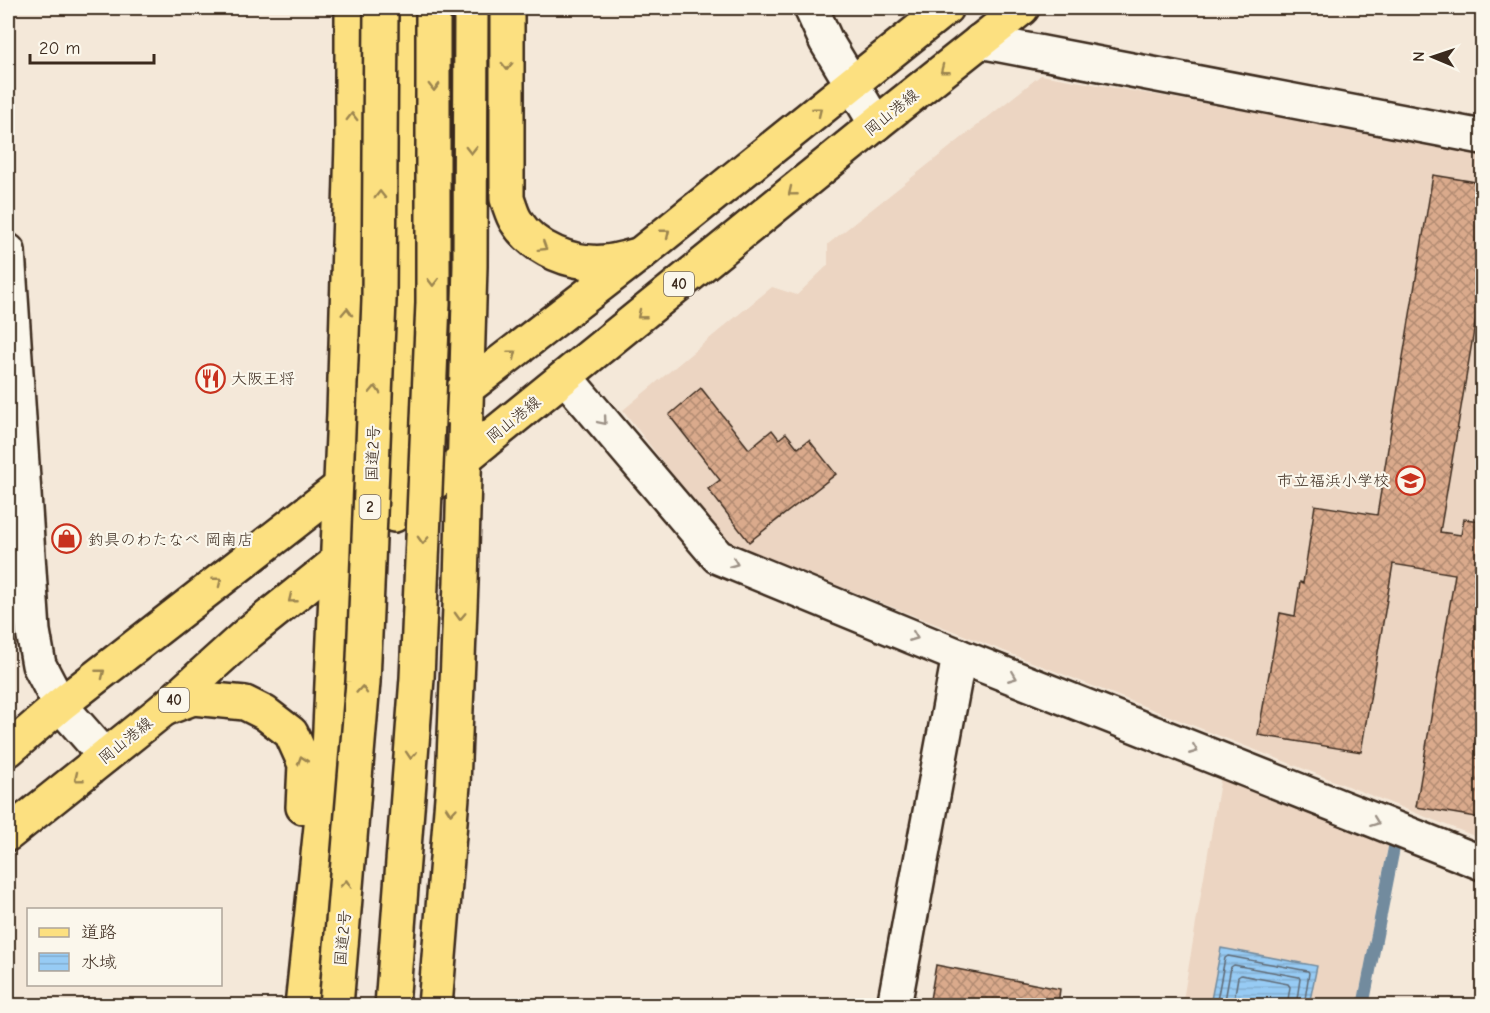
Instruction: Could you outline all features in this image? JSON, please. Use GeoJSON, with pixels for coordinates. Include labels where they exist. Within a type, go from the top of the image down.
{"type":"FeatureCollection","features":[{"type":"Feature","properties":{"kind":"main road"},"geometry":{"type":"LineString","coordinates":[[302,1005],[328,751],[341,486],[352,143],[352,8]]}},
{"type":"Feature","properties":{"kind":"main road","name":"国道2号"},"geometry":{"type":"LineString","coordinates":[[336,1005],[363,682],[379,300],[381,8]]}},
{"type":"Feature","properties":{"kind":"main road"},"geometry":{"type":"LineString","coordinates":[[394,515],[405,436],[414,8]]}},
{"type":"Feature","properties":{"kind":"main road"},"geometry":{"type":"LineString","coordinates":[[392,1005],[417,678],[433,303],[433,8]]}},
{"type":"Feature","properties":{"kind":"main road"},"geometry":{"type":"LineString","coordinates":[[435,1005],[453,785],[465,458],[470,254],[471,8]]}},
{"type":"Feature","properties":{"kind":"main road"},"geometry":{"type":"LineString","coordinates":[[507,8],[507,199],[515,220],[527,236],[548,251],[567,257],[607,262],[639,255]]}},
{"type":"Feature","properties":{"kind":"main road"},"geometry":{"type":"LineString","coordinates":[[8,750],[60,705],[639,255],[946,8]]}},
{"type":"Feature","properties":{"kind":"main road","name":"岡山港線"},"geometry":{"type":"LineString","coordinates":[[8,834],[164,709],[247,634],[1022,8]]}},
{"type":"Feature","properties":{"kind":"main road"},"geometry":{"type":"LineString","coordinates":[[164,709],[193,698],[245,703],[266,713],[291,733],[305,764],[305,788],[284,1005]]}},
{"type":"Feature","properties":{"kind":"street"},"geometry":{"type":"LineString","coordinates":[[811,8],[826,41],[876,124]]}},
{"type":"Feature","properties":{"kind":"street"},"geometry":{"type":"LineString","coordinates":[[980,41],[1482,137]]}},
{"type":"Feature","properties":{"kind":"street"},"geometry":{"type":"LineString","coordinates":[[8,251],[33,631],[39,665],[60,705],[105,756]]}},
{"type":"Feature","properties":{"kind":"street"},"geometry":{"type":"LineString","coordinates":[[565,377],[718,557],[959,656],[1482,863]]}},
{"type":"Feature","properties":{"kind":"street"},"geometry":{"type":"LineString","coordinates":[[894,1005],[959,656]]}},
{"type":"Feature","properties":{"kind":"shaded area"},"geometry":{"type":"Polygon","coordinates":[[[1041,75],[1482,152],[1482,839],[722,540],[623,410],[772,287],[797,295],[828,265],[828,244],[1041,75]]]}},
{"type":"Feature","properties":{"kind":"shaded area"},"geometry":{"type":"Polygon","coordinates":[[[1221,776],[1388,846],[1357,1005],[1182,1006],[1221,776]]]}},
{"type":"Feature","properties":{"kind":"water"},"geometry":{"type":"Polygon","coordinates":[[[1221,948],[1317,966],[1309,1005],[1210,1005],[1221,948]]]}},
{"type":"Feature","properties":{"kind":"building"},"geometry":{"type":"Polygon","coordinates":[[[1433,175],[1482,183],[1482,283],[1440,532],[1461,535],[1464,519],[1482,521],[1482,818],[1416,807],[1455,574],[1393,564],[1361,752],[1258,735],[1280,613],[1295,616],[1300,582],[1303,583],[1315,505],[1377,515],[1433,175]]]}},
{"type":"Feature","properties":{"kind":"building"},"geometry":{"type":"Polygon","coordinates":[[[701,388],[749,449],[772,430],[779,439],[786,433],[798,448],[809,440],[836,474],[749,542],[708,489],[720,480],[669,415],[701,388]]]}},
{"type":"Feature","properties":{"kind":"building"},"geometry":{"type":"Polygon","coordinates":[[[936,965],[1060,989],[1058,1005],[929,1005],[936,965]]]}},
{"type":"Feature","properties":{"kind":"waterway"},"geometry":{"type":"LineString","coordinates":[[1363,1006],[1394,848]]}},
{"type":"Feature","properties":{"kind":"place","name":"大阪王将"},"geometry":{"type":"Point","coordinates":[210,378]}},
{"type":"Feature","properties":{"kind":"place","name":"市立福浜小学校"},"geometry":{"type":"Point","coordinates":[1410,480]}},
{"type":"Feature","properties":{"kind":"place","name":"釣具のわたなべ 岡南店"},"geometry":{"type":"Point","coordinates":[67,539]}}]}
